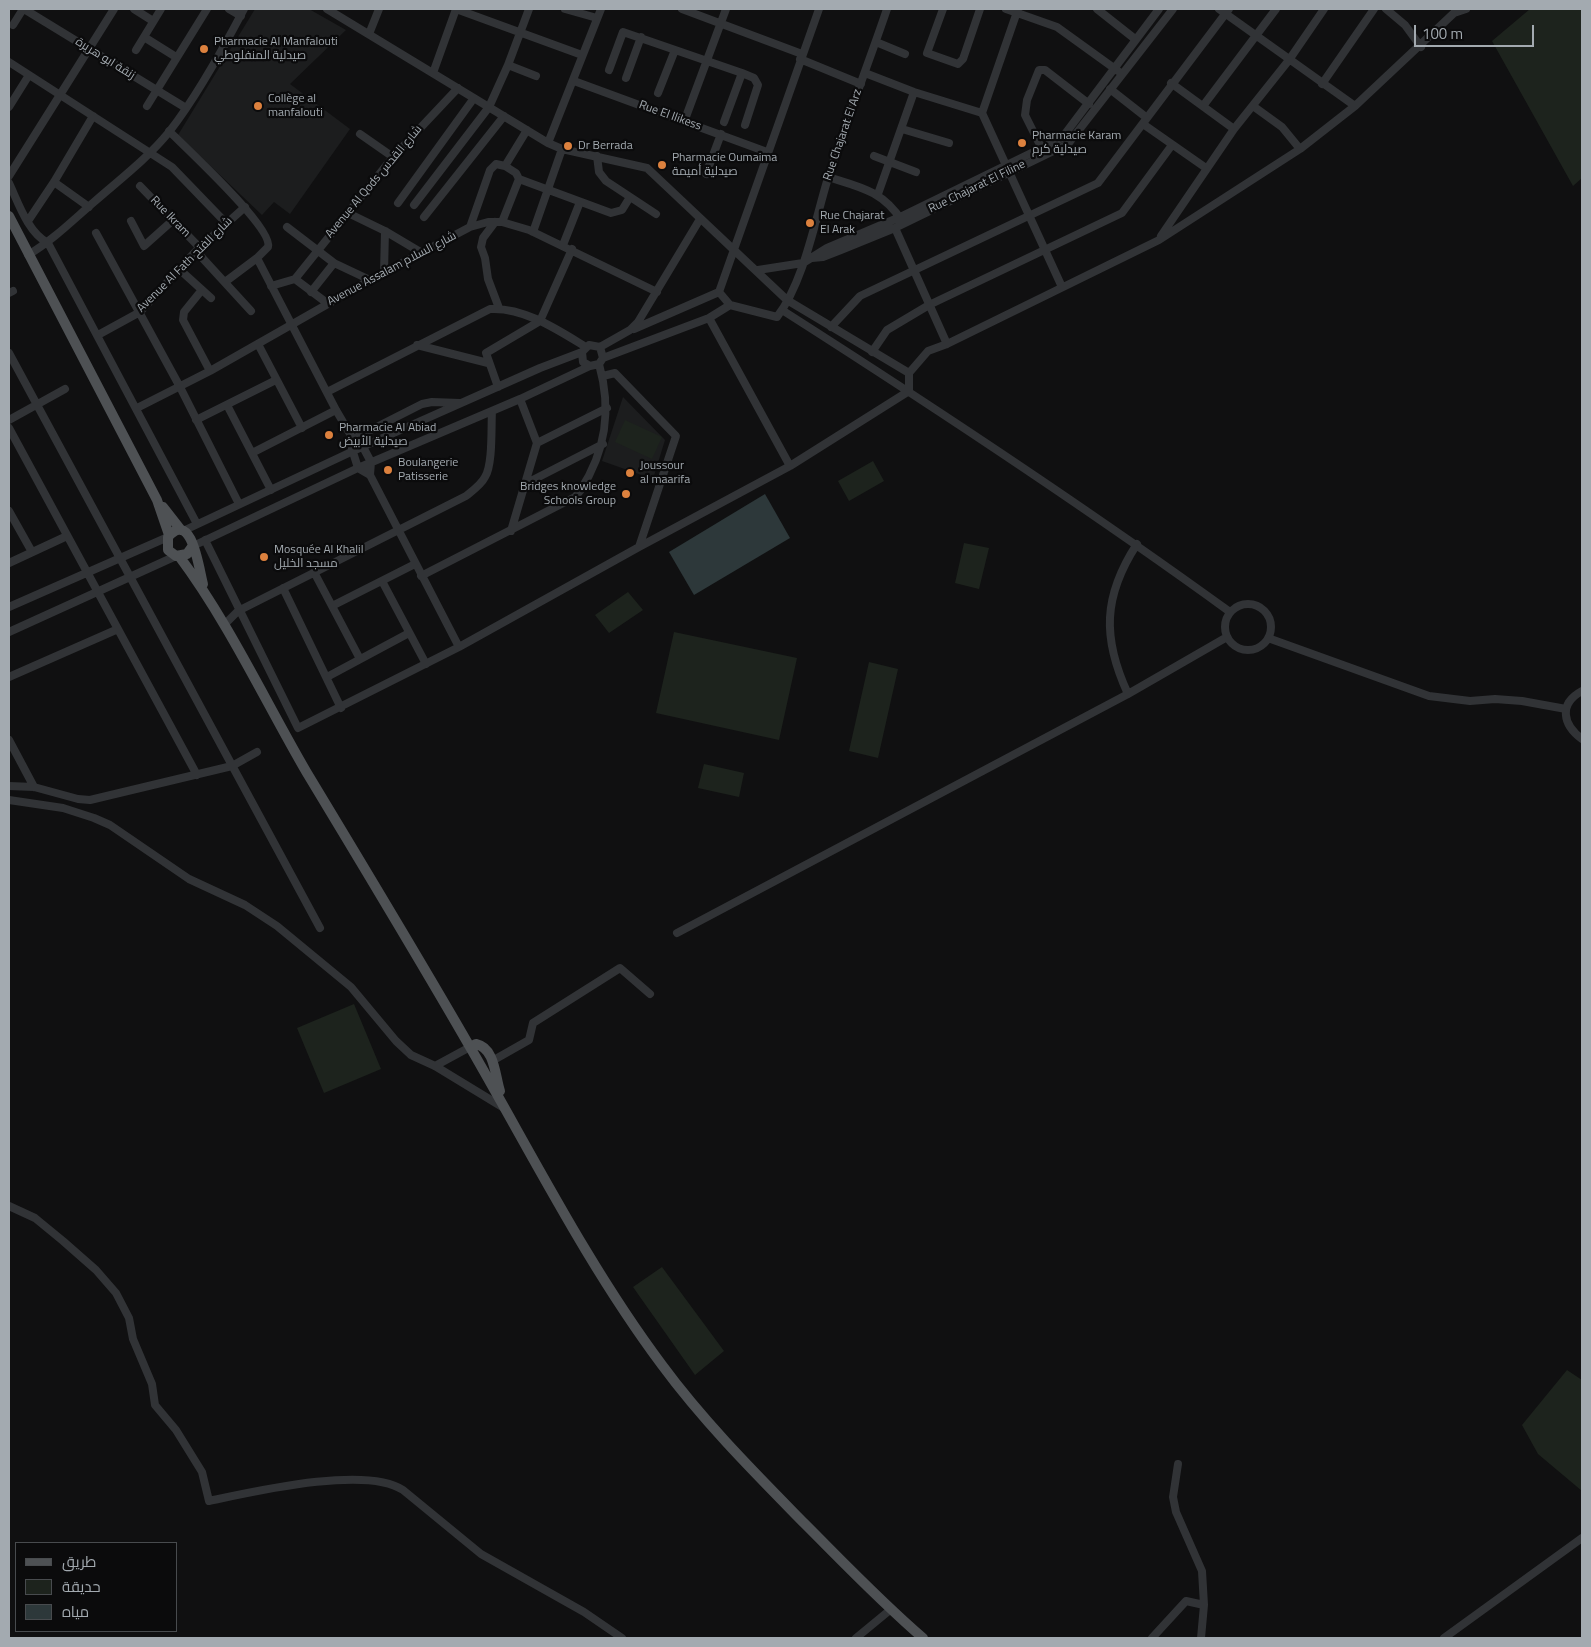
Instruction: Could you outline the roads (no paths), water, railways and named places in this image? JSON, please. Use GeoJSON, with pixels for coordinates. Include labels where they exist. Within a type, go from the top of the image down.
{"type":"FeatureCollection","features":[{"type":"Feature","properties":{"kind":"main road"},"geometry":{"type":"LineString","coordinates":[[9,216],[157,500],[168,536],[168,550],[177,556],[204,590],[285,735],[470,1046],[622,1308],[662,1366],[704,1417],[758,1476],[890,1610],[923,1638]]}},
{"type":"Feature","properties":{"kind":"main road"},"geometry":{"type":"LineString","coordinates":[[157,500],[182,530],[191,536],[204,590]]}},
{"type":"Feature","properties":{"kind":"main road"},"geometry":{"type":"LineString","coordinates":[[168,536],[182,530]]}},
{"type":"Feature","properties":{"kind":"main road"},"geometry":{"type":"LineString","coordinates":[[177,556],[187,554],[192,546]]}},
{"type":"Feature","properties":{"kind":"main road"},"geometry":{"type":"LineString","coordinates":[[470,1046],[476,1044],[482,1046],[492,1060],[505,1109]]}},
{"type":"Feature","properties":{"kind":"street"},"geometry":{"type":"LineString","coordinates":[[13,26],[23,9]]}},
{"type":"Feature","properties":{"kind":"street","name":"زنقة ابو هريرة"},"geometry":{"type":"LineString","coordinates":[[23,9],[186,108]]}},
{"type":"Feature","properties":{"kind":"street"},"geometry":{"type":"LineString","coordinates":[[9,176],[114,9]]}},
{"type":"Feature","properties":{"kind":"street"},"geometry":{"type":"LineString","coordinates":[[134,9],[154,21]]}},
{"type":"Feature","properties":{"kind":"street"},"geometry":{"type":"LineString","coordinates":[[136,50],[161,9]]}},
{"type":"Feature","properties":{"kind":"street"},"geometry":{"type":"LineString","coordinates":[[147,106],[207,9]]}},
{"type":"Feature","properties":{"kind":"street"},"geometry":{"type":"LineString","coordinates":[[28,255],[48,243],[89,207],[150,153],[169,131],[186,108],[242,12],[230,9]]}},
{"type":"Feature","properties":{"kind":"street"},"geometry":{"type":"LineString","coordinates":[[327,9],[548,143],[562,149],[647,168],[700,219],[758,270],[787,300],[908,373]]}},
{"type":"Feature","properties":{"kind":"street"},"geometry":{"type":"LineString","coordinates":[[369,34],[378,9]]}},
{"type":"Feature","properties":{"kind":"street"},"geometry":{"type":"LineString","coordinates":[[433,73],[456,9],[582,56]]}},
{"type":"Feature","properties":{"kind":"street"},"geometry":{"type":"LineString","coordinates":[[414,205],[489,107],[508,65],[529,9]]}},
{"type":"Feature","properties":{"kind":"street"},"geometry":{"type":"LineString","coordinates":[[565,9],[597,18]]}},
{"type":"Feature","properties":{"kind":"street"},"geometry":{"type":"LineString","coordinates":[[548,143],[601,9]]}},
{"type":"Feature","properties":{"kind":"street"},"geometry":{"type":"LineString","coordinates":[[685,9],[861,84]]}},
{"type":"Feature","properties":{"kind":"street"},"geometry":{"type":"LineString","coordinates":[[684,122],[726,9]]}},
{"type":"Feature","properties":{"kind":"street"},"geometry":{"type":"LineString","coordinates":[[630,330],[718,292],[818,9]]}},
{"type":"Feature","properties":{"kind":"street","name":"Rue Chajarat El Arz"},"geometry":{"type":"LineString","coordinates":[[803,263],[828,177],[887,9]]}},
{"type":"Feature","properties":{"kind":"street"},"geometry":{"type":"LineString","coordinates":[[943,9],[927,53],[958,64],[963,59],[980,9]]}},
{"type":"Feature","properties":{"kind":"street"},"geometry":{"type":"LineString","coordinates":[[1006,9],[1018,11],[1057,27],[1122,74]]}},
{"type":"Feature","properties":{"kind":"street"},"geometry":{"type":"LineString","coordinates":[[1097,9],[1135,39]]}},
{"type":"Feature","properties":{"kind":"street","name":"Rue Chajarat El Filine"},"geometry":{"type":"LineString","coordinates":[[803,263],[827,248],[902,220],[1007,168],[1068,144],[1173,9]]}},
{"type":"Feature","properties":{"kind":"street"},"geometry":{"type":"LineString","coordinates":[[1203,106],[1276,9]]}},
{"type":"Feature","properties":{"kind":"street"},"geometry":{"type":"LineString","coordinates":[[1159,240],[1206,168],[1234,129],[1289,60],[1324,9]]}},
{"type":"Feature","properties":{"kind":"street"},"geometry":{"type":"LineString","coordinates":[[1322,84],[1374,9]]}},
{"type":"Feature","properties":{"kind":"street"},"geometry":{"type":"LineString","coordinates":[[1386,9],[1404,25],[1421,47]]}},
{"type":"Feature","properties":{"kind":"street"},"geometry":{"type":"LineString","coordinates":[[909,391],[908,373],[928,351],[947,344],[1159,240],[1300,149],[1355,106],[1421,47],[1453,11],[1466,9]]}},
{"type":"Feature","properties":{"kind":"street","name":"Rue Chajarat El Filine"},"geometry":{"type":"LineString","coordinates":[[1007,168],[1068,133],[1157,10]]}},
{"type":"Feature","properties":{"kind":"street"},"geometry":{"type":"LineString","coordinates":[[831,327],[860,296],[1098,183],[1224,10],[1289,60],[1355,106]]}},
{"type":"Feature","properties":{"kind":"street"},"geometry":{"type":"LineString","coordinates":[[1018,11],[982,113],[1062,288]]}},
{"type":"Feature","properties":{"kind":"street"},"geometry":{"type":"LineString","coordinates":[[609,70],[623,32],[742,73],[754,78],[758,85],[745,125]]}},
{"type":"Feature","properties":{"kind":"street"},"geometry":{"type":"LineString","coordinates":[[144,37],[176,57]]}},
{"type":"Feature","properties":{"kind":"street"},"geometry":{"type":"LineString","coordinates":[[626,78],[641,38]]}},
{"type":"Feature","properties":{"kind":"street"},"geometry":{"type":"LineString","coordinates":[[876,42],[904,54]]}},
{"type":"Feature","properties":{"kind":"street"},"geometry":{"type":"LineString","coordinates":[[658,93],[675,50]]}},
{"type":"Feature","properties":{"kind":"street"},"geometry":{"type":"LineString","coordinates":[[9,62],[179,173],[227,224]]}},
{"type":"Feature","properties":{"kind":"street"},"geometry":{"type":"LineString","coordinates":[[508,65],[536,76]]}},
{"type":"Feature","properties":{"kind":"street"},"geometry":{"type":"LineString","coordinates":[[1041,147],[1025,115],[1027,100],[1039,70],[1045,70],[1088,104]]}},
{"type":"Feature","properties":{"kind":"street"},"geometry":{"type":"LineString","coordinates":[[724,122],[742,73]]}},
{"type":"Feature","properties":{"kind":"street"},"geometry":{"type":"LineString","coordinates":[[865,73],[914,92],[982,113]]}},
{"type":"Feature","properties":{"kind":"street"},"geometry":{"type":"LineString","coordinates":[[9,107],[29,75]]}},
{"type":"Feature","properties":{"kind":"street","name":"Rue El Ilikess"},"geometry":{"type":"LineString","coordinates":[[574,81],[767,152]]}},
{"type":"Feature","properties":{"kind":"street"},"geometry":{"type":"LineString","coordinates":[[1171,83],[1234,129]]}},
{"type":"Feature","properties":{"kind":"street","name":"Avenue Al Qods شارع القدس"},"geometry":{"type":"LineString","coordinates":[[295,279],[393,157],[458,88]]}},
{"type":"Feature","properties":{"kind":"street"},"geometry":{"type":"LineString","coordinates":[[1110,89],[1172,145],[1206,168]]}},
{"type":"Feature","properties":{"kind":"street"},"geometry":{"type":"LineString","coordinates":[[878,194],[914,92]]}},
{"type":"Feature","properties":{"kind":"street"},"geometry":{"type":"LineString","coordinates":[[398,203],[474,98]]}},
{"type":"Feature","properties":{"kind":"street"},"geometry":{"type":"LineString","coordinates":[[1253,106],[1282,127],[1300,149]]}},
{"type":"Feature","properties":{"kind":"street"},"geometry":{"type":"LineString","coordinates":[[28,221],[94,116]]}},
{"type":"Feature","properties":{"kind":"street"},"geometry":{"type":"LineString","coordinates":[[424,217],[504,116]]}},
{"type":"Feature","properties":{"kind":"street"},"geometry":{"type":"LineString","coordinates":[[902,129],[949,143]]}},
{"type":"Feature","properties":{"kind":"street"},"geometry":{"type":"LineString","coordinates":[[505,166],[527,130]]}},
{"type":"Feature","properties":{"kind":"street"},"geometry":{"type":"LineString","coordinates":[[169,131],[245,208],[269,241],[267,249],[225,282]]}},
{"type":"Feature","properties":{"kind":"street"},"geometry":{"type":"LineString","coordinates":[[360,134],[393,157]]}},
{"type":"Feature","properties":{"kind":"street"},"geometry":{"type":"LineString","coordinates":[[706,174],[721,134]]}},
{"type":"Feature","properties":{"kind":"street"},"geometry":{"type":"LineString","coordinates":[[872,352],[887,330],[929,305],[1122,213],[1172,145]]}},
{"type":"Feature","properties":{"kind":"street"},"geometry":{"type":"LineString","coordinates":[[533,232],[562,149]]}},
{"type":"Feature","properties":{"kind":"street"},"geometry":{"type":"LineString","coordinates":[[596,156],[602,176],[630,198],[656,214]]}},
{"type":"Feature","properties":{"kind":"street"},"geometry":{"type":"LineString","coordinates":[[874,156],[916,172]]}},
{"type":"Feature","properties":{"kind":"street"},"geometry":{"type":"LineString","coordinates":[[470,228],[490,170],[496,164],[505,166],[516,173],[519,179],[611,213],[617,213],[630,198]]}},
{"type":"Feature","properties":{"kind":"street"},"geometry":{"type":"LineString","coordinates":[[828,177],[878,194],[886,200],[902,220]]}},
{"type":"Feature","properties":{"kind":"street"},"geometry":{"type":"LineString","coordinates":[[499,308],[488,279],[485,258],[481,247],[483,238],[498,222],[519,179]]}},
{"type":"Feature","properties":{"kind":"street"},"geometry":{"type":"LineString","coordinates":[[54,182],[89,207]]}},
{"type":"Feature","properties":{"kind":"street"},"geometry":{"type":"LineString","coordinates":[[9,183],[28,221],[39,237],[48,243],[98,334],[197,524]]}},
{"type":"Feature","properties":{"kind":"street","name":"Rue Ikram"},"geometry":{"type":"LineString","coordinates":[[140,186],[251,310]]}},
{"type":"Feature","properties":{"kind":"street"},"geometry":{"type":"LineString","coordinates":[[563,245],[580,202]]}},
{"type":"Feature","properties":{"kind":"street","name":"Avenue Al Fath شارع الفتح"},"geometry":{"type":"LineString","coordinates":[[98,334],[140,312],[198,250],[245,208]]}},
{"type":"Feature","properties":{"kind":"street"},"geometry":{"type":"LineString","coordinates":[[348,213],[385,231],[422,253]]}},
{"type":"Feature","properties":{"kind":"street"},"geometry":{"type":"LineString","coordinates":[[192,546],[371,462],[520,399],[590,366],[638,322],[700,219]]}},
{"type":"Feature","properties":{"kind":"street","name":"Rue Chajarat El Filine"},"geometry":{"type":"LineString","coordinates":[[810,258],[823,257],[894,228],[902,220]]}},
{"type":"Feature","properties":{"kind":"street"},"geometry":{"type":"LineString","coordinates":[[131,221],[144,246],[172,221]]}},
{"type":"Feature","properties":{"kind":"street"},"geometry":{"type":"LineString","coordinates":[[498,222],[533,232],[563,245],[657,292]]}},
{"type":"Feature","properties":{"kind":"street","name":"Avenue Assalam شارع السلام"},"geometry":{"type":"LineString","coordinates":[[137,408],[210,371],[327,303],[470,228],[498,222]]}},
{"type":"Feature","properties":{"kind":"street"},"geometry":{"type":"LineString","coordinates":[[287,227],[334,263],[370,280]]}},
{"type":"Feature","properties":{"kind":"street"},"geometry":{"type":"LineString","coordinates":[[894,228],[947,344]]}},
{"type":"Feature","properties":{"kind":"street"},"geometry":{"type":"LineString","coordinates":[[384,273],[385,231]]}},
{"type":"Feature","properties":{"kind":"street"},"geometry":{"type":"LineString","coordinates":[[96,233],[180,387],[239,504]]}},
{"type":"Feature","properties":{"kind":"street"},"geometry":{"type":"LineString","coordinates":[[498,387],[485,354],[488,350],[540,321],[572,249]]}},
{"type":"Feature","properties":{"kind":"street"},"geometry":{"type":"LineString","coordinates":[[257,258],[336,410],[353,439],[363,447],[371,462],[370,475],[459,647]]}},
{"type":"Feature","properties":{"kind":"street"},"geometry":{"type":"LineString","coordinates":[[311,292],[334,263]]}},
{"type":"Feature","properties":{"kind":"street"},"geometry":{"type":"LineString","coordinates":[[758,270],[803,263]]}},
{"type":"Feature","properties":{"kind":"street"},"geometry":{"type":"LineString","coordinates":[[718,292],[730,305],[777,317],[787,300],[803,263]]}},
{"type":"Feature","properties":{"kind":"street"},"geometry":{"type":"LineString","coordinates":[[179,269],[201,291],[211,298]]}},
{"type":"Feature","properties":{"kind":"street"},"geometry":{"type":"LineString","coordinates":[[271,286],[295,279],[327,303]]}},
{"type":"Feature","properties":{"kind":"street"},"geometry":{"type":"LineString","coordinates":[[201,291],[184,312],[183,320],[210,371]]}},
{"type":"Feature","properties":{"kind":"street"},"geometry":{"type":"LineString","coordinates":[[601,356],[709,318],[730,305]]}},
{"type":"Feature","properties":{"kind":"street"},"geometry":{"type":"LineString","coordinates":[[327,392],[485,310],[499,308],[540,321],[584,350]]}},
{"type":"Feature","properties":{"kind":"street"},"geometry":{"type":"LineString","coordinates":[[782,310],[909,391],[1137,544],[1230,612]]}},
{"type":"Feature","properties":{"kind":"street"},"geometry":{"type":"LineString","coordinates":[[709,318],[790,466]]}},
{"type":"Feature","properties":{"kind":"street"},"geometry":{"type":"LineString","coordinates":[[258,344],[302,428]]}},
{"type":"Feature","properties":{"kind":"street"},"geometry":{"type":"LineString","coordinates":[[417,345],[488,363]]}},
{"type":"Feature","properties":{"kind":"street"},"geometry":{"type":"LineString","coordinates":[[182,530],[351,452],[592,345],[601,356],[607,408],[603,444],[585,484],[575,497],[421,576]]}},
{"type":"Feature","properties":{"kind":"street"},"geometry":{"type":"LineString","coordinates":[[584,350],[583,362],[590,366]]}},
{"type":"Feature","properties":{"kind":"street"},"geometry":{"type":"LineString","coordinates":[[9,353],[320,928]]}},
{"type":"Feature","properties":{"kind":"street"},"geometry":{"type":"LineString","coordinates":[[602,376],[615,373],[676,436],[639,547]]}},
{"type":"Feature","properties":{"kind":"street"},"geometry":{"type":"LineString","coordinates":[[196,420],[276,380]]}},
{"type":"Feature","properties":{"kind":"street"},"geometry":{"type":"LineString","coordinates":[[9,420],[65,390]]}},
{"type":"Feature","properties":{"kind":"street"},"geometry":{"type":"LineString","coordinates":[[285,735],[459,647],[790,466],[909,391]]}},
{"type":"Feature","properties":{"kind":"street"},"geometry":{"type":"LineString","coordinates":[[511,531],[537,442],[520,399]]}},
{"type":"Feature","properties":{"kind":"street"},"geometry":{"type":"LineString","coordinates":[[353,439],[422,404],[432,402],[461,403]]}},
{"type":"Feature","properties":{"kind":"street"},"geometry":{"type":"LineString","coordinates":[[227,405],[270,490]]}},
{"type":"Feature","properties":{"kind":"street"},"geometry":{"type":"LineString","coordinates":[[537,442],[607,408]]}},
{"type":"Feature","properties":{"kind":"street"},"geometry":{"type":"LineString","coordinates":[[252,453],[336,410]]}},
{"type":"Feature","properties":{"kind":"street"},"geometry":{"type":"LineString","coordinates":[[224,625],[238,611],[398,532],[466,496],[485,479],[489,470],[492,411]]}},
{"type":"Feature","properties":{"kind":"street"},"geometry":{"type":"LineString","coordinates":[[9,428],[197,775]]}},
{"type":"Feature","properties":{"kind":"street"},"geometry":{"type":"LineString","coordinates":[[353,439],[351,452],[358,468],[370,475]]}},
{"type":"Feature","properties":{"kind":"street"},"geometry":{"type":"LineString","coordinates":[[525,484],[603,444]]}},
{"type":"Feature","properties":{"kind":"street"},"geometry":{"type":"LineString","coordinates":[[9,511],[32,552]]}},
{"type":"Feature","properties":{"kind":"street"},"geometry":{"type":"LineString","coordinates":[[9,563],[67,536]]}},
{"type":"Feature","properties":{"kind":"street"},"geometry":{"type":"LineString","coordinates":[[9,607],[168,536]]}},
{"type":"Feature","properties":{"kind":"street"},"geometry":{"type":"LineString","coordinates":[[205,540],[238,611],[298,728]]}},
{"type":"Feature","properties":{"kind":"street"},"geometry":{"type":"LineString","coordinates":[[1128,694],[1118,672],[1111,644],[1109,623],[1113,594],[1121,568],[1137,544]]}},
{"type":"Feature","properties":{"kind":"street"},"geometry":{"type":"LineString","coordinates":[[9,632],[177,556]]}},
{"type":"Feature","properties":{"kind":"street"},"geometry":{"type":"LineString","coordinates":[[332,606],[415,564]]}},
{"type":"Feature","properties":{"kind":"street"},"geometry":{"type":"LineString","coordinates":[[314,572],[360,659]]}},
{"type":"Feature","properties":{"kind":"street"},"geometry":{"type":"LineString","coordinates":[[382,581],[426,664]]}},
{"type":"Feature","properties":{"kind":"street"},"geometry":{"type":"LineString","coordinates":[[283,588],[341,708]]}},
{"type":"Feature","properties":{"kind":"street"},"geometry":{"type":"LineString","coordinates":[[1248,603],[1263,609],[1271,622],[1268,638],[1259,647],[1245,650],[1237,648],[1227,637],[1225,622],[1230,612],[1240,604],[1248,603]]}},
{"type":"Feature","properties":{"kind":"street"},"geometry":{"type":"LineString","coordinates":[[9,677],[118,629]]}},
{"type":"Feature","properties":{"kind":"street"},"geometry":{"type":"LineString","coordinates":[[327,677],[409,633]]}},
{"type":"Feature","properties":{"kind":"street"},"geometry":{"type":"LineString","coordinates":[[677,934],[1128,694],[1227,637]]}},
{"type":"Feature","properties":{"kind":"street"},"geometry":{"type":"LineString","coordinates":[[1268,638],[1429,696],[1470,701],[1495,699],[1522,701],[1566,709]]}},
{"type":"Feature","properties":{"kind":"street"},"geometry":{"type":"LineString","coordinates":[[1582,691],[1572,699],[1566,709],[1569,728],[1582,739]]}},
{"type":"Feature","properties":{"kind":"street"},"geometry":{"type":"LineString","coordinates":[[9,740],[34,787]]}},
{"type":"Feature","properties":{"kind":"street"},"geometry":{"type":"LineString","coordinates":[[9,786],[34,787],[78,799],[90,800],[232,766],[257,752]]}},
{"type":"Feature","properties":{"kind":"street"},"geometry":{"type":"LineString","coordinates":[[9,800],[56,806],[94,818],[110,826],[190,878],[251,908],[277,926],[351,988],[402,1048],[419,1060],[435,1066],[505,1109]]}},
{"type":"Feature","properties":{"kind":"street"},"geometry":{"type":"LineString","coordinates":[[492,1060],[529,1040],[533,1023],[620,968],[650,994]]}},
{"type":"Feature","properties":{"kind":"street"},"geometry":{"type":"LineString","coordinates":[[435,1066],[470,1046]]}},
{"type":"Feature","properties":{"kind":"street"},"geometry":{"type":"LineString","coordinates":[[9,1206],[35,1218],[96,1270],[116,1293],[129,1318],[133,1339],[152,1384],[155,1405],[176,1430],[202,1472],[209,1501],[311,1483],[367,1480],[388,1482],[403,1490],[481,1554],[584,1612],[622,1638]]}},
{"type":"Feature","properties":{"kind":"street"},"geometry":{"type":"LineString","coordinates":[[1178,1464],[1173,1497],[1176,1512],[1202,1571],[1204,1605],[1201,1638]]}},
{"type":"Feature","properties":{"kind":"street"},"geometry":{"type":"LineString","coordinates":[[1444,1638],[1582,1538]]}},
{"type":"Feature","properties":{"kind":"street"},"geometry":{"type":"LineString","coordinates":[[1152,1638],[1186,1601],[1204,1605]]}},
{"type":"Feature","properties":{"kind":"street"},"geometry":{"type":"LineString","coordinates":[[856,1638],[890,1610]]}},
{"type":"Feature","properties":{"kind":"water"},"geometry":{"type":"Polygon","coordinates":[[[765,494],[790,538],[694,595],[669,552],[765,494]]]}},
{"type":"Feature","properties":{"kind":"place","name":"Pharmacie Al Manfalouti صيدلية المنفلوطي"},"geometry":{"type":"Point","coordinates":[204,49]}},
{"type":"Feature","properties":{"kind":"place","name":"Collège al manfalouti"},"geometry":{"type":"Point","coordinates":[258,106]}},
{"type":"Feature","properties":{"kind":"place","name":"Pharmacie Karam صيدلية كرم"},"geometry":{"type":"Point","coordinates":[1022,143]}},
{"type":"Feature","properties":{"kind":"place","name":"Dr Berrada"},"geometry":{"type":"Point","coordinates":[568,146]}},
{"type":"Feature","properties":{"kind":"place","name":"Pharmacie Oumaima صيدلية أميمة"},"geometry":{"type":"Point","coordinates":[662,165]}},
{"type":"Feature","properties":{"kind":"place","name":"Rue Chajarat El Arak"},"geometry":{"type":"Point","coordinates":[810,223]}},
{"type":"Feature","properties":{"kind":"place","name":"Pharmacie Al Abiad صيدلية الأبيض"},"geometry":{"type":"Point","coordinates":[329,435]}},
{"type":"Feature","properties":{"kind":"place","name":"Boulangerie Patisserie"},"geometry":{"type":"Point","coordinates":[388,470]}},
{"type":"Feature","properties":{"kind":"place","name":"Joussour al maarifa"},"geometry":{"type":"Point","coordinates":[630,473]}},
{"type":"Feature","properties":{"kind":"place","name":"Bridges knowledge Schools Group"},"geometry":{"type":"Point","coordinates":[626,494]}},
{"type":"Feature","properties":{"kind":"place","name":"Mosquée Al Khalil مسجد الخليل"},"geometry":{"type":"Point","coordinates":[264,557]}}]}
